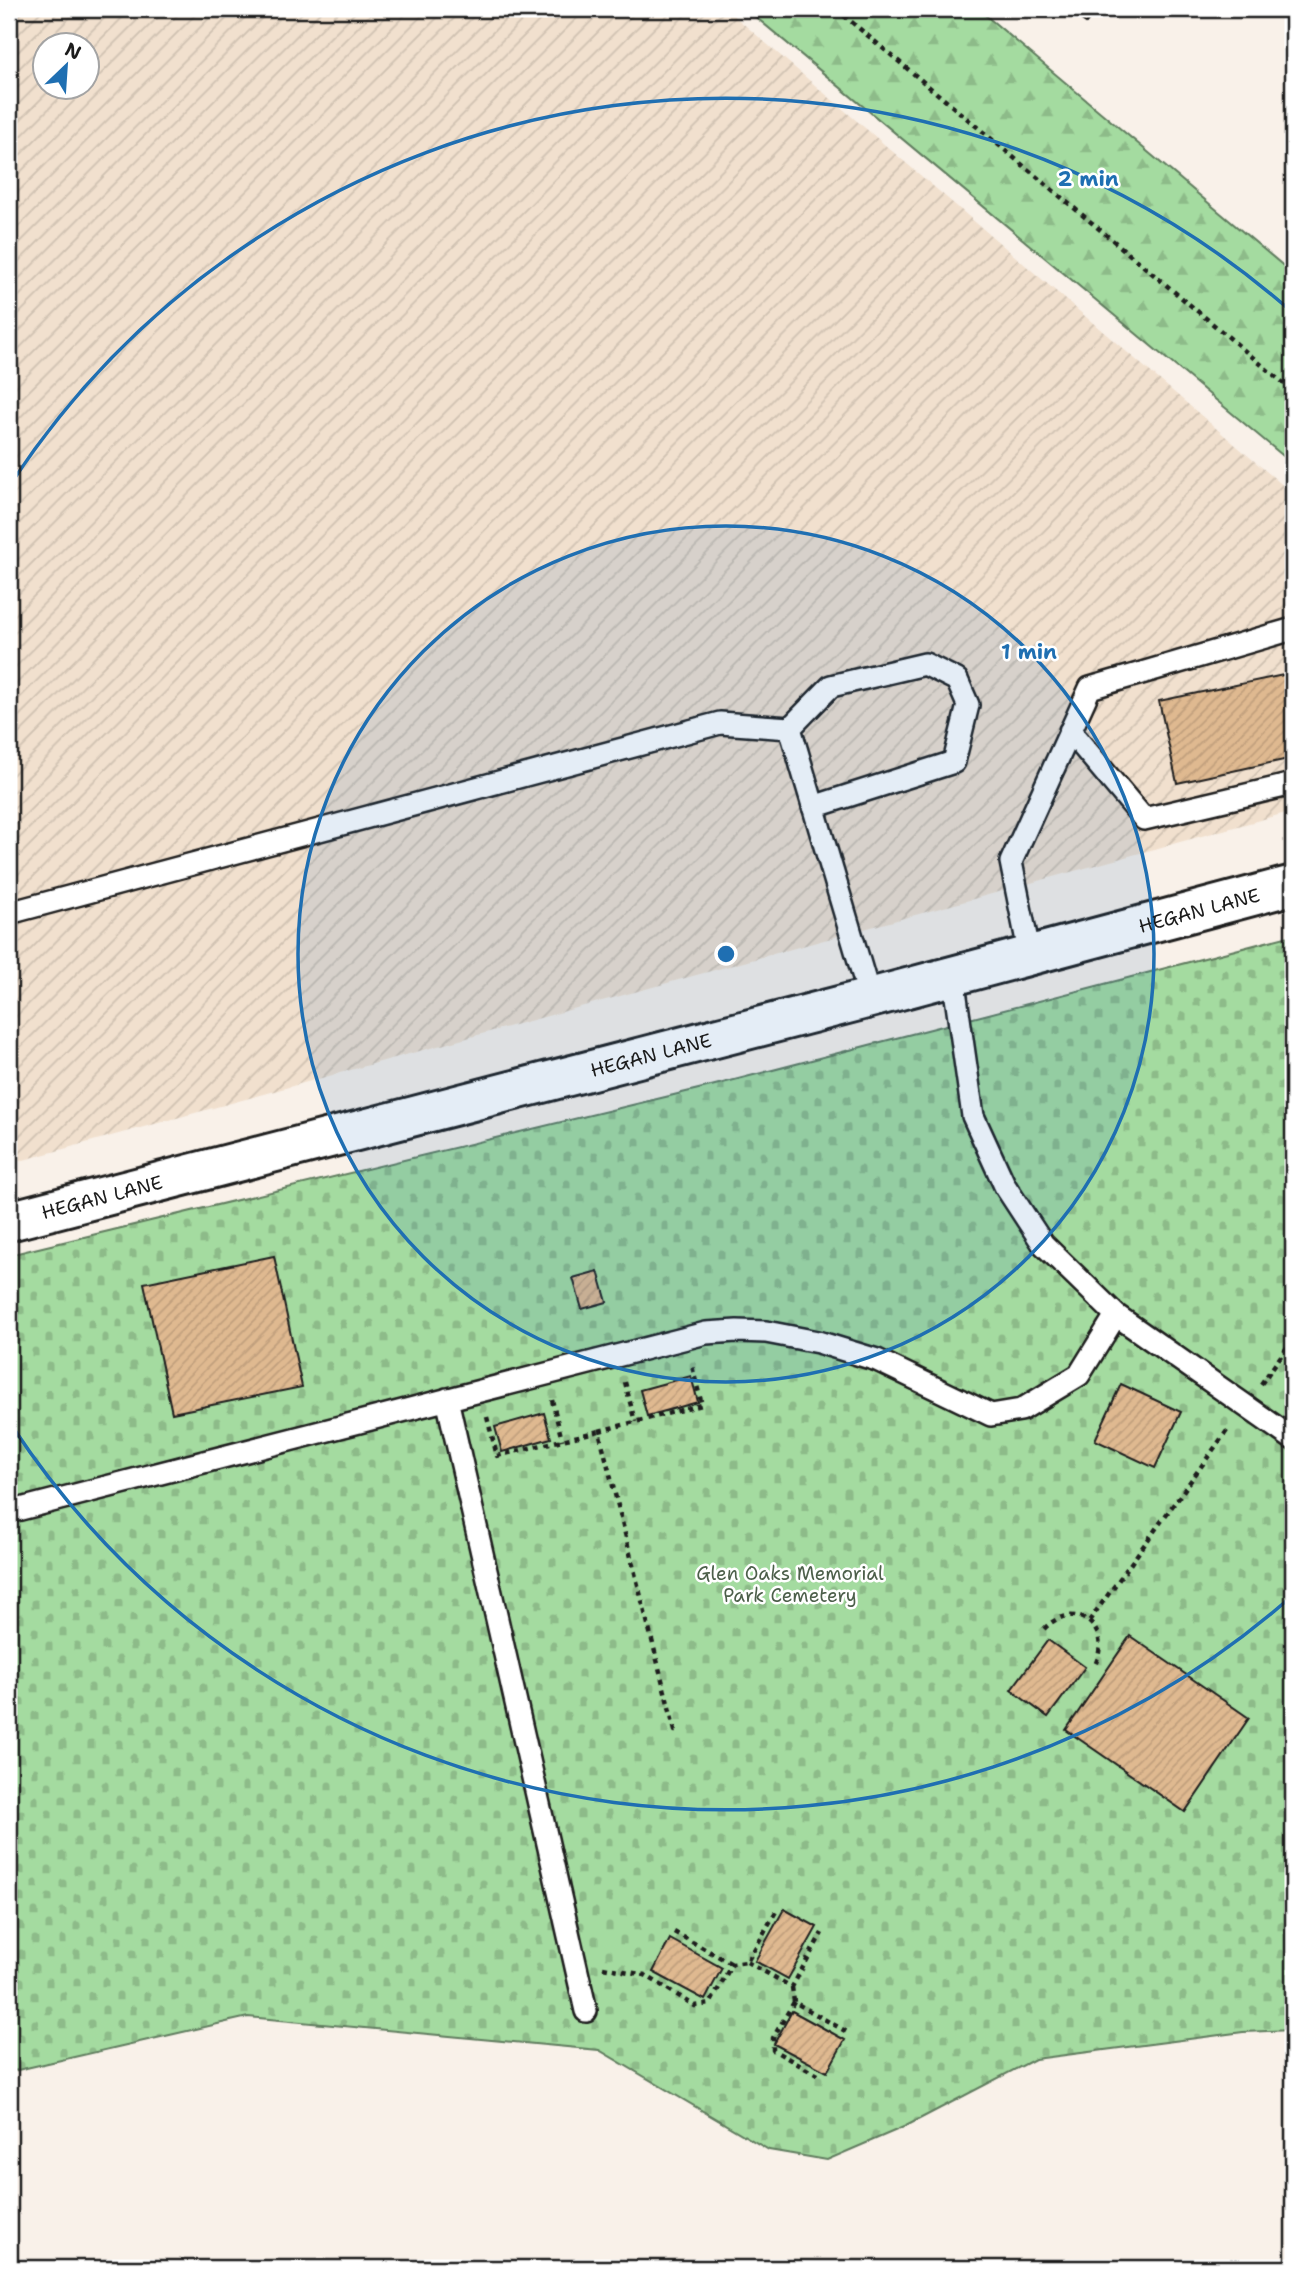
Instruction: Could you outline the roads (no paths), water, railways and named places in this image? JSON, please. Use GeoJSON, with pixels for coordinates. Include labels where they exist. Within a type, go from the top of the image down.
{"type":"FeatureCollection","features":[{"type":"Feature","properties":{"kind":"street","name":"HEGAN LANE"},"geometry":{"type":"LineString","coordinates":[[9,1221],[870,998],[1293,885]]}},
{"type":"Feature","properties":{"kind":"lane"},"geometry":{"type":"LineString","coordinates":[[1030,956],[1011,862],[1090,688],[1293,629]]}},
{"type":"Feature","properties":{"kind":"lane"},"geometry":{"type":"LineString","coordinates":[[9,913],[720,723],[790,728],[831,686],[926,664],[957,680],[968,705],[954,762],[813,807]]}},
{"type":"Feature","properties":{"kind":"lane"},"geometry":{"type":"LineString","coordinates":[[790,728],[870,998]]}},
{"type":"Feature","properties":{"kind":"lane"},"geometry":{"type":"LineString","coordinates":[[1070,731],[1144,819],[1293,784]]}},
{"type":"Feature","properties":{"kind":"lane"},"geometry":{"type":"LineString","coordinates":[[953,976],[973,1115],[1005,1186],[1043,1244],[1116,1315],[1293,1440]]}},
{"type":"Feature","properties":{"kind":"lane"},"geometry":{"type":"LineString","coordinates":[[9,1512],[695,1336],[737,1331],[766,1332],[818,1342],[877,1360],[991,1415],[1021,1410],[1079,1375],[1116,1315]]}},
{"type":"Feature","properties":{"kind":"lane"},"geometry":{"type":"LineString","coordinates":[[447,1399],[586,2011]]}},
{"type":"Feature","properties":{"kind":"park label","name":"Glen Oaks Memorial Park Cemetery"},"geometry":{"type":"Point","coordinates":[790,1584]}}]}
